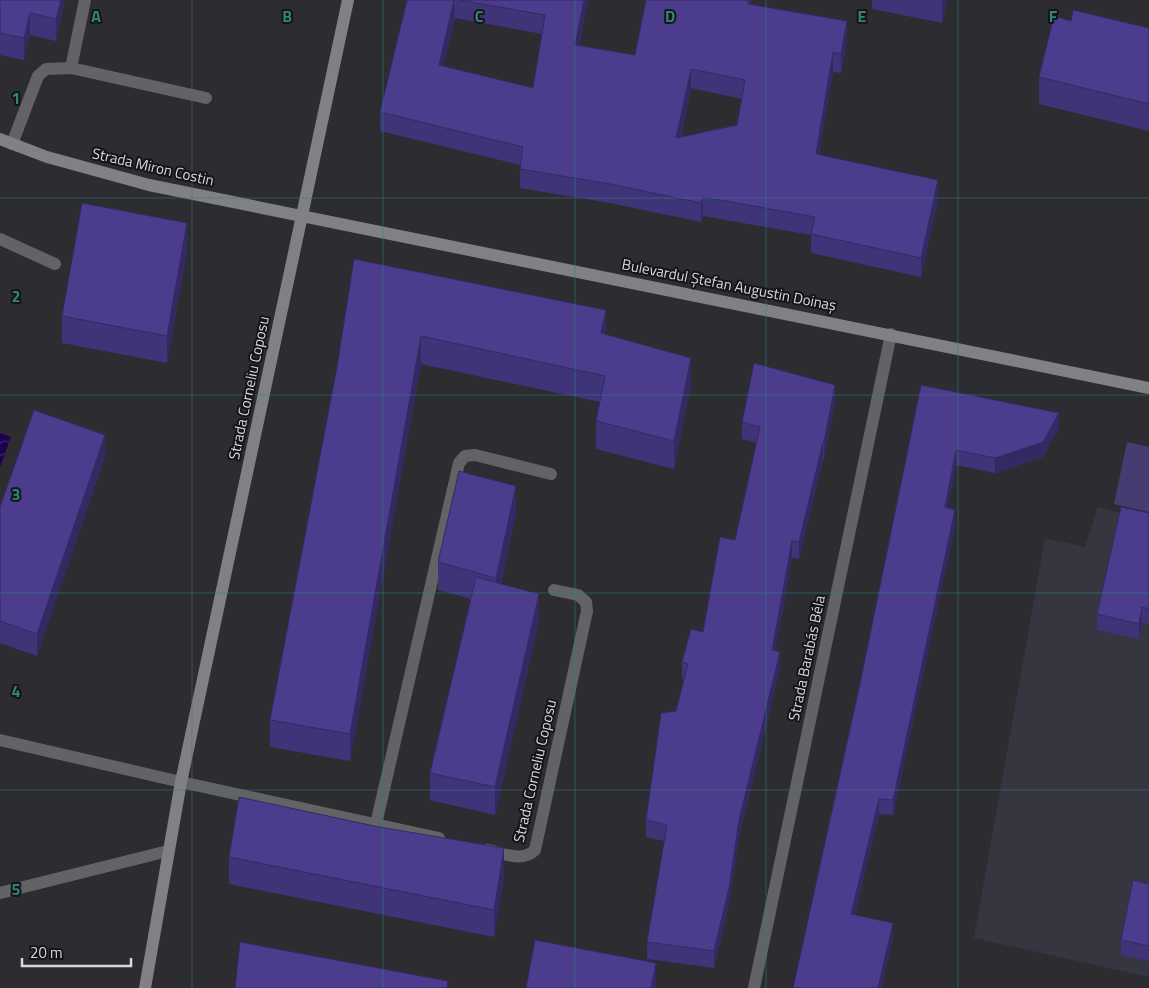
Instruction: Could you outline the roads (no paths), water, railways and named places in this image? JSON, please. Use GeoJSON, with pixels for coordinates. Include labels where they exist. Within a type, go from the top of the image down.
{"type":"FeatureCollection","features":[{"type":"Feature","properties":{"kind":"main road","name":"Strada Corneliu Coposu"},"geometry":{"type":"LineString","coordinates":[[146,988],[181,782],[348,0]]}},
{"type":"Feature","properties":{"kind":"main road","name":"Strada Miron Costin"},"geometry":{"type":"LineString","coordinates":[[0,139],[94,171],[302,216]]}},
{"type":"Feature","properties":{"kind":"main road","name":"Bulevardul Ștefan Augustin Doinaș"},"geometry":{"type":"LineString","coordinates":[[302,216],[891,334],[1149,388]]}},
{"type":"Feature","properties":{"kind":"street"},"geometry":{"type":"LineString","coordinates":[[71,68],[85,0]]}},
{"type":"Feature","properties":{"kind":"street"},"geometry":{"type":"LineString","coordinates":[[12,144],[38,76],[46,69],[71,68],[206,98]]}},
{"type":"Feature","properties":{"kind":"street"},"geometry":{"type":"LineString","coordinates":[[0,239],[55,264]]}},
{"type":"Feature","properties":{"kind":"street","name":"Strada Barabás Béla"},"geometry":{"type":"LineString","coordinates":[[754,988],[891,334]]}},
{"type":"Feature","properties":{"kind":"street"},"geometry":{"type":"LineString","coordinates":[[376,824],[459,463],[465,456],[474,455],[551,474]]}},
{"type":"Feature","properties":{"kind":"street","name":"Strada Corneliu Coposu"},"geometry":{"type":"LineString","coordinates":[[472,846],[521,858],[529,856],[535,850],[587,611],[586,602],[578,595],[554,590]]}},
{"type":"Feature","properties":{"kind":"street"},"geometry":{"type":"LineString","coordinates":[[0,740],[453,842]]}},
{"type":"Feature","properties":{"kind":"street"},"geometry":{"type":"LineString","coordinates":[[0,893],[168,851]]}},
{"type":"Feature","properties":{"kind":"water"},"geometry":{"type":"Polygon","coordinates":[[[0,433],[11,437],[0,467],[0,433]]]}}]}
